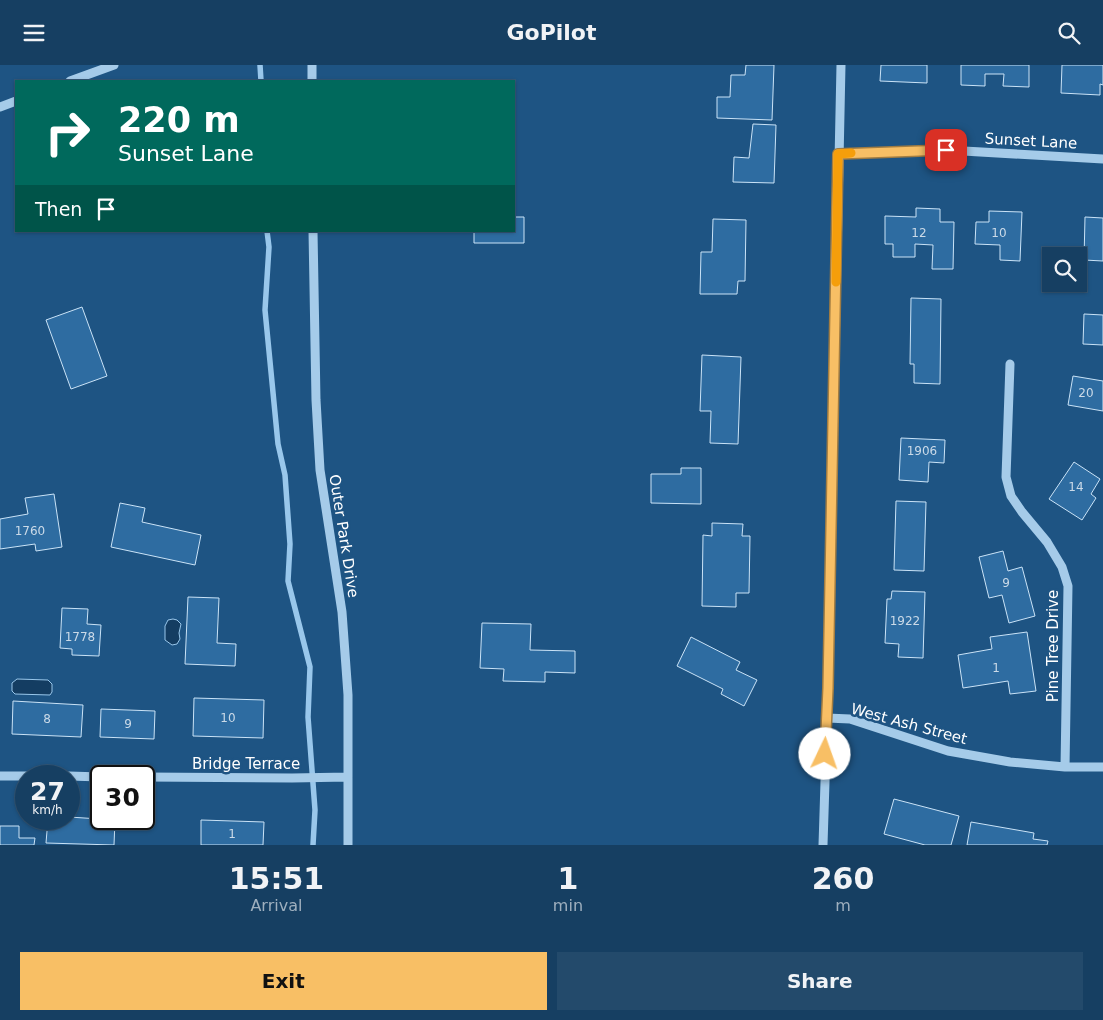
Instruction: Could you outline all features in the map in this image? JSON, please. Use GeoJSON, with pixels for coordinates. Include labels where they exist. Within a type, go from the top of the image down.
{"type":"FeatureCollection","features":[{"type":"Feature","properties":{"kind":"street"},"geometry":{"type":"LineString","coordinates":[[73,80],[114,65]]}},
{"type":"Feature","properties":{"kind":"street"},"geometry":{"type":"LineString","coordinates":[[312,65],[312,80]]}},
{"type":"Feature","properties":{"kind":"street"},"geometry":{"type":"LineString","coordinates":[[823,845],[841,65]]}},
{"type":"Feature","properties":{"kind":"street"},"geometry":{"type":"LineString","coordinates":[[0,107],[15,101]]}},
{"type":"Feature","properties":{"kind":"street","name":"Sunset Lane"},"geometry":{"type":"LineString","coordinates":[[838,154],[946,150],[1103,159]]}},
{"type":"Feature","properties":{"kind":"street","name":"Outer Park Drive"},"geometry":{"type":"LineString","coordinates":[[312,232],[316,400],[320,470],[342,612],[348,695],[348,845]]}},
{"type":"Feature","properties":{"kind":"street","name":"Pine Tree Drive"},"geometry":{"type":"LineString","coordinates":[[1010,364],[1006,477],[1011,496],[1047,542],[1062,567],[1068,586],[1065,767]]}},
{"type":"Feature","properties":{"kind":"street","name":"West Ash Street"},"geometry":{"type":"LineString","coordinates":[[827,718],[850,719],[948,751],[1010,762],[1065,767],[1103,767]]}},
{"type":"Feature","properties":{"kind":"street"},"geometry":{"type":"LineString","coordinates":[[0,776],[15,776]]}},
{"type":"Feature","properties":{"kind":"street","name":"Bridge Terrace"},"geometry":{"type":"LineString","coordinates":[[155,777],[348,777]]}},
{"type":"Feature","properties":{"kind":"water"},"geometry":{"type":"Polygon","coordinates":[[[173,619],[181,624],[180,639],[177,644],[172,645],[165,640],[165,626],[168,620],[173,619]]]}},
{"type":"Feature","properties":{"kind":"water"},"geometry":{"type":"Polygon","coordinates":[[[17,679],[48,680],[52,684],[52,692],[50,695],[15,694],[12,691],[12,683],[17,679]]]}},
{"type":"Feature","properties":{"kind":"building"},"geometry":{"type":"Polygon","coordinates":[[[746,65],[774,65],[772,120],[717,118],[717,97],[730,97],[731,75],[745,75],[746,65]]]}},
{"type":"Feature","properties":{"kind":"building"},"geometry":{"type":"Polygon","coordinates":[[[881,65],[927,65],[927,83],[880,81],[881,65]]]}},
{"type":"Feature","properties":{"kind":"building"},"geometry":{"type":"Polygon","coordinates":[[[961,65],[1029,65],[1029,87],[1003,86],[1004,74],[985,74],[985,86],[961,85],[961,65]]]}},
{"type":"Feature","properties":{"kind":"building"},"geometry":{"type":"Polygon","coordinates":[[[1062,65],[1103,65],[1103,85],[1100,84],[1100,95],[1061,93],[1062,65]]]}},
{"type":"Feature","properties":{"kind":"building"},"geometry":{"type":"Polygon","coordinates":[[[753,124],[776,125],[774,183],[733,182],[734,157],[749,158],[753,124]]]}},
{"type":"Feature","properties":{"kind":"building"},"geometry":{"type":"Polygon","coordinates":[[[916,208],[940,209],[940,222],[954,222],[953,269],[932,269],[933,245],[915,244],[915,257],[893,257],[893,244],[885,244],[885,216],[916,217],[916,208]]]}},
{"type":"Feature","properties":{"kind":"building"},"geometry":{"type":"Polygon","coordinates":[[[989,211],[1022,212],[1020,261],[1000,260],[1000,245],[975,244],[976,222],[989,222],[989,211]]]}},
{"type":"Feature","properties":{"kind":"building"},"geometry":{"type":"Polygon","coordinates":[[[515,217],[524,217],[524,243],[474,243],[474,232],[515,232],[515,217]]]}},
{"type":"Feature","properties":{"kind":"building"},"geometry":{"type":"Polygon","coordinates":[[[1085,217],[1103,218],[1103,261],[1087,260],[1087,247],[1084,247],[1085,217]]]}},
{"type":"Feature","properties":{"kind":"building"},"geometry":{"type":"Polygon","coordinates":[[[713,219],[746,220],[745,281],[738,281],[737,294],[700,294],[701,252],[712,252],[713,219]]]}},
{"type":"Feature","properties":{"kind":"building"},"geometry":{"type":"Polygon","coordinates":[[[911,298],[941,299],[940,384],[914,383],[914,364],[910,364],[911,298]]]}},
{"type":"Feature","properties":{"kind":"building"},"geometry":{"type":"Polygon","coordinates":[[[82,307],[107,376],[71,389],[46,320],[82,307]]]}},
{"type":"Feature","properties":{"kind":"building"},"geometry":{"type":"Polygon","coordinates":[[[1084,314],[1103,315],[1103,345],[1083,344],[1084,314]]]}},
{"type":"Feature","properties":{"kind":"building"},"geometry":{"type":"Polygon","coordinates":[[[702,355],[741,357],[738,444],[710,443],[711,411],[700,411],[702,355]]]}},
{"type":"Feature","properties":{"kind":"building"},"geometry":{"type":"Polygon","coordinates":[[[1073,376],[1103,381],[1103,411],[1068,405],[1073,376]]]}},
{"type":"Feature","properties":{"kind":"building"},"geometry":{"type":"Polygon","coordinates":[[[901,438],[945,440],[944,463],[929,462],[928,482],[899,480],[901,438]]]}},
{"type":"Feature","properties":{"kind":"building"},"geometry":{"type":"Polygon","coordinates":[[[1074,462],[1100,479],[1091,494],[1096,498],[1082,520],[1049,499],[1074,462]]]}},
{"type":"Feature","properties":{"kind":"building"},"geometry":{"type":"Polygon","coordinates":[[[681,468],[701,468],[701,504],[651,503],[651,474],[681,474],[681,468]]]}},
{"type":"Feature","properties":{"kind":"building"},"geometry":{"type":"Polygon","coordinates":[[[54,494],[62,547],[36,551],[35,544],[0,549],[0,519],[28,514],[25,498],[54,494]]]}},
{"type":"Feature","properties":{"kind":"building"},"geometry":{"type":"Polygon","coordinates":[[[896,501],[926,502],[924,571],[894,570],[896,501]]]}},
{"type":"Feature","properties":{"kind":"building"},"geometry":{"type":"Polygon","coordinates":[[[120,503],[145,508],[142,522],[201,535],[195,565],[111,547],[120,503]]]}},
{"type":"Feature","properties":{"kind":"building"},"geometry":{"type":"Polygon","coordinates":[[[712,523],[743,524],[742,536],[750,536],[749,593],[736,593],[736,607],[702,606],[703,535],[712,536],[712,523]]]}},
{"type":"Feature","properties":{"kind":"building"},"geometry":{"type":"Polygon","coordinates":[[[1003,551],[1008,571],[1022,567],[1035,616],[1009,623],[1002,595],[989,598],[979,557],[1003,551]]]}},
{"type":"Feature","properties":{"kind":"building"},"geometry":{"type":"Polygon","coordinates":[[[892,591],[925,592],[923,658],[898,657],[899,644],[885,643],[887,599],[891,599],[892,591]]]}},
{"type":"Feature","properties":{"kind":"building"},"geometry":{"type":"Polygon","coordinates":[[[188,597],[219,598],[217,643],[236,644],[235,666],[185,664],[188,597]]]}},
{"type":"Feature","properties":{"kind":"building"},"geometry":{"type":"Polygon","coordinates":[[[62,608],[88,609],[87,624],[101,625],[99,656],[72,655],[72,649],[60,648],[62,608]]]}},
{"type":"Feature","properties":{"kind":"building"},"geometry":{"type":"Polygon","coordinates":[[[482,623],[531,624],[530,650],[575,651],[575,673],[545,672],[545,682],[503,681],[504,669],[480,668],[482,623]]]}},
{"type":"Feature","properties":{"kind":"building"},"geometry":{"type":"Polygon","coordinates":[[[1027,632],[1036,691],[1010,694],[1008,681],[963,688],[958,655],[992,649],[990,637],[1027,632]]]}},
{"type":"Feature","properties":{"kind":"building"},"geometry":{"type":"Polygon","coordinates":[[[691,637],[740,662],[736,670],[757,680],[744,706],[721,694],[723,689],[677,666],[691,637]]]}},
{"type":"Feature","properties":{"kind":"building"},"geometry":{"type":"Polygon","coordinates":[[[194,698],[264,700],[263,738],[193,736],[194,698]]]}},
{"type":"Feature","properties":{"kind":"building"},"geometry":{"type":"Polygon","coordinates":[[[13,701],[83,705],[81,737],[12,734],[13,701]]]}},
{"type":"Feature","properties":{"kind":"building"},"geometry":{"type":"Polygon","coordinates":[[[101,709],[155,711],[154,739],[100,737],[101,709]]]}},
{"type":"Feature","properties":{"kind":"building"},"geometry":{"type":"Polygon","coordinates":[[[894,799],[959,816],[951,845],[925,845],[884,834],[894,799]]]}},
{"type":"Feature","properties":{"kind":"building"},"geometry":{"type":"Polygon","coordinates":[[[80,818],[90,818],[90,830],[115,830],[114,845],[46,843],[47,830],[80,830],[80,818]]]}},
{"type":"Feature","properties":{"kind":"building"},"geometry":{"type":"Polygon","coordinates":[[[201,820],[264,822],[263,845],[201,845],[201,820]]]}},
{"type":"Feature","properties":{"kind":"building"},"geometry":{"type":"Polygon","coordinates":[[[971,822],[1034,833],[1033,839],[1048,841],[1047,845],[967,845],[971,822]]]}},
{"type":"Feature","properties":{"kind":"building"},"geometry":{"type":"Polygon","coordinates":[[[0,826],[15,826],[15,830],[19,830],[19,838],[35,838],[34,845],[0,845],[0,826]]]}},
{"type":"Feature","properties":{"kind":"waterway"},"geometry":{"type":"LineString","coordinates":[[260,65],[261,80]]}},
{"type":"Feature","properties":{"kind":"waterway"},"geometry":{"type":"LineString","coordinates":[[267,232],[269,247],[265,310],[278,444],[285,475],[290,544],[288,581],[310,667],[308,717],[315,810],[313,845]]}},
{"type":"Feature","properties":{"kind":"slow traffic"},"geometry":{"type":"LineString","coordinates":[[836,282],[838,154],[851,153]]}},
{"type":"Feature","properties":{"kind":"route"},"geometry":{"type":"LineString","coordinates":[[825,754],[828,688],[838,154],[946,150]]}}]}
